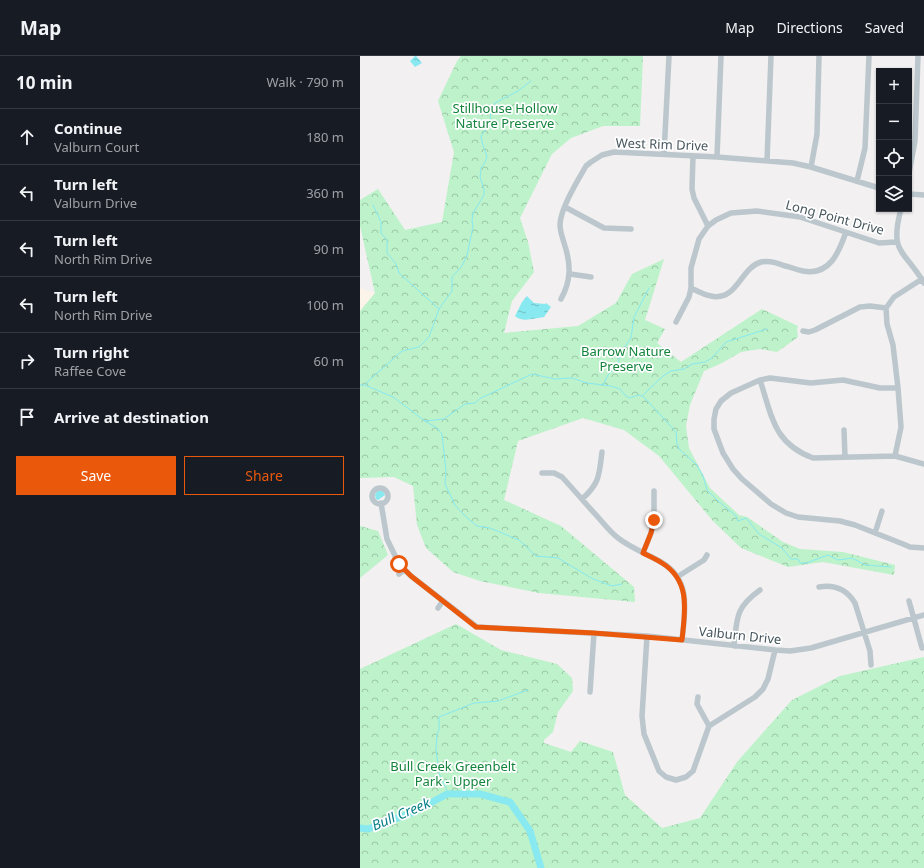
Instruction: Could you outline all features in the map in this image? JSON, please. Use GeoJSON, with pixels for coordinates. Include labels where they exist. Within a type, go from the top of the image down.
{"type":"FeatureCollection","features":[{"type":"Feature","properties":{"kind":"street"},"geometry":{"type":"LineString","coordinates":[[664,154],[669,56]]}},
{"type":"Feature","properties":{"kind":"street"},"geometry":{"type":"LineString","coordinates":[[717,157],[721,56]]}},
{"type":"Feature","properties":{"kind":"street"},"geometry":{"type":"LineString","coordinates":[[767,161],[771,56]]}},
{"type":"Feature","properties":{"kind":"street"},"geometry":{"type":"LineString","coordinates":[[811,167],[817,134],[819,56]]}},
{"type":"Feature","properties":{"kind":"street"},"geometry":{"type":"LineString","coordinates":[[856,181],[865,148],[869,56]]}},
{"type":"Feature","properties":{"kind":"street"},"geometry":{"type":"LineString","coordinates":[[912,157],[915,141],[918,56]]}},
{"type":"Feature","properties":{"kind":"street","name":"West Rim Drive"},"geometry":{"type":"LineString","coordinates":[[561,299],[570,274],[568,255],[561,232],[561,216],[586,166],[602,155],[614,152],[664,154],[793,163],[876,187]]}},
{"type":"Feature","properties":{"kind":"street"},"geometry":{"type":"LineString","coordinates":[[693,156],[692,189],[694,198],[708,226]]}},
{"type":"Feature","properties":{"kind":"street"},"geometry":{"type":"LineString","coordinates":[[912,194],[924,195]]}},
{"type":"Feature","properties":{"kind":"street"},"geometry":{"type":"LineString","coordinates":[[565,207],[604,228],[631,229]]}},
{"type":"Feature","properties":{"kind":"street","name":"Long Point Drive"},"geometry":{"type":"LineString","coordinates":[[676,322],[689,297],[691,288],[691,268],[699,239],[708,226],[716,220],[731,213],[757,211],[800,217],[879,242],[896,242]]}},
{"type":"Feature","properties":{"kind":"street"},"geometry":{"type":"LineString","coordinates":[[895,456],[900,427],[898,388],[893,346],[887,324],[886,308],[894,297],[923,281],[899,249],[896,242],[897,223],[900,212]]}},
{"type":"Feature","properties":{"kind":"street"},"geometry":{"type":"LineString","coordinates":[[691,288],[712,296],[722,296],[732,291],[751,268],[763,262],[777,263],[802,271],[815,271],[833,262],[841,247],[846,232]]}},
{"type":"Feature","properties":{"kind":"street"},"geometry":{"type":"LineString","coordinates":[[570,274],[591,277]]}},
{"type":"Feature","properties":{"kind":"street"},"geometry":{"type":"LineString","coordinates":[[803,331],[809,332],[814,330],[860,307],[870,306],[886,308]]}},
{"type":"Feature","properties":{"kind":"street"},"geometry":{"type":"LineString","coordinates":[[898,388],[880,388],[843,380],[811,383],[770,378],[760,380],[731,393],[721,401],[716,409],[714,429],[723,453],[733,469],[742,479],[771,504],[786,513],[798,517],[840,521],[855,525],[910,547],[924,548]]}},
{"type":"Feature","properties":{"kind":"street"},"geometry":{"type":"LineString","coordinates":[[760,380],[774,424],[788,444],[803,454],[814,458],[895,456],[924,464]]}},
{"type":"Feature","properties":{"kind":"street"},"geometry":{"type":"LineString","coordinates":[[844,430],[845,457]]}},
{"type":"Feature","properties":{"kind":"street"},"geometry":{"type":"LineString","coordinates":[[582,499],[596,484],[599,476],[602,452]]}},
{"type":"Feature","properties":{"kind":"street"},"geometry":{"type":"LineString","coordinates":[[542,473],[554,473],[562,477],[618,538],[670,568],[677,577],[683,589],[685,599],[686,607],[682,640]]}},
{"type":"Feature","properties":{"kind":"street"},"geometry":{"type":"LineString","coordinates":[[643,553],[651,533],[654,520],[654,491]]}},
{"type":"Feature","properties":{"kind":"street"},"geometry":{"type":"LineString","coordinates":[[381,504],[387,540],[402,572],[442,602],[438,608]]}},
{"type":"Feature","properties":{"kind":"street"},"geometry":{"type":"LineString","coordinates":[[875,533],[882,511]]}},
{"type":"Feature","properties":{"kind":"street"},"geometry":{"type":"LineString","coordinates":[[677,577],[704,560],[707,555]]}},
{"type":"Feature","properties":{"kind":"street"},"geometry":{"type":"LineString","coordinates":[[819,587],[828,586],[847,592],[855,603],[870,651],[871,665]]}},
{"type":"Feature","properties":{"kind":"street"},"geometry":{"type":"LineString","coordinates":[[734,646],[737,616],[746,601],[760,590]]}},
{"type":"Feature","properties":{"kind":"street"},"geometry":{"type":"LineString","coordinates":[[909,600],[922,648]]}},
{"type":"Feature","properties":{"kind":"street","name":"Valburn Drive"},"geometry":{"type":"LineString","coordinates":[[442,602],[476,627],[647,636],[790,651],[811,648],[924,615]]}},
{"type":"Feature","properties":{"kind":"street"},"geometry":{"type":"LineString","coordinates":[[590,692],[594,633]]}},
{"type":"Feature","properties":{"kind":"street"},"geometry":{"type":"LineString","coordinates":[[647,636],[642,716],[644,734],[659,771],[666,777],[676,780],[686,777],[693,771],[709,726],[755,697],[763,689],[768,679],[775,650]]}},
{"type":"Feature","properties":{"kind":"street"},"geometry":{"type":"LineString","coordinates":[[698,696],[697,704],[709,726]]}},
{"type":"Feature","properties":{"kind":"shaded area"},"geometry":{"type":"Polygon","coordinates":[[[360,288],[375,293],[360,311],[360,288]]]}},
{"type":"Feature","properties":{"kind":"green space"},"geometry":{"type":"Polygon","coordinates":[[[461,56],[643,56],[640,126],[603,126],[571,138],[552,154],[520,218],[528,242],[534,272],[512,301],[504,333],[578,326],[616,303],[632,274],[664,259],[645,320],[665,329],[657,343],[681,362],[762,309],[798,326],[798,337],[777,352],[760,349],[741,352],[704,371],[690,405],[686,426],[689,448],[710,488],[739,515],[747,517],[783,542],[800,549],[843,552],[895,565],[894,575],[823,562],[788,567],[741,548],[712,520],[659,456],[624,430],[583,418],[518,441],[504,500],[561,526],[634,587],[635,602],[539,593],[480,581],[453,572],[426,548],[417,525],[413,486],[394,477],[360,478],[360,311],[375,293],[360,226],[360,200],[378,189],[405,230],[442,222],[454,152],[438,101],[457,61],[461,56]]]}},
{"type":"Feature","properties":{"kind":"green space"},"geometry":{"type":"Polygon","coordinates":[[[360,526],[378,531],[388,555],[360,578],[360,526]]]}},
{"type":"Feature","properties":{"kind":"green space","name":"Bull Creek Greenbelt Park - Upper"},"geometry":{"type":"Polygon","coordinates":[[[456,624],[501,650],[557,664],[572,678],[573,691],[558,712],[553,732],[544,740],[544,743],[571,752],[580,741],[613,752],[625,795],[662,828],[700,818],[737,762],[792,700],[840,676],[924,657],[924,868],[360,868],[360,669],[456,624]]]}},
{"type":"Feature","properties":{"kind":"water"},"geometry":{"type":"Polygon","coordinates":[[[415,56],[422,63],[415,67],[410,61],[415,56]]]}},
{"type":"Feature","properties":{"kind":"water"},"geometry":{"type":"Polygon","coordinates":[[[527,296],[534,303],[546,303],[551,307],[544,317],[525,320],[515,316],[522,302],[527,296]]]}},
{"type":"Feature","properties":{"kind":"water"},"geometry":{"type":"Polygon","coordinates":[[[377,491],[383,491],[385,495],[378,500],[376,499],[375,495],[377,491]]]}},
{"type":"Feature","properties":{"kind":"waterway"},"geometry":{"type":"LineString","coordinates":[[360,385],[364,385],[402,351],[419,347],[429,337],[439,309],[452,291],[452,277],[462,266],[467,255],[473,227],[473,213],[484,195],[484,189],[480,177],[481,168],[487,157],[481,136],[490,123],[491,109],[495,103],[518,91],[531,81]]}},
{"type":"Feature","properties":{"kind":"waterway"},"geometry":{"type":"LineString","coordinates":[[373,205],[381,222],[381,233],[387,240],[387,253],[396,264],[399,273],[439,309]]}},
{"type":"Feature","properties":{"kind":"waterway"},"geometry":{"type":"LineString","coordinates":[[603,385],[608,375],[617,365],[622,351],[631,338],[634,317],[649,288]]}},
{"type":"Feature","properties":{"kind":"waterway"},"geometry":{"type":"LineString","coordinates":[[643,395],[663,376],[671,371],[684,369],[692,364],[705,362],[712,358],[726,342],[767,329]]}},
{"type":"Feature","properties":{"kind":"waterway"},"geometry":{"type":"LineString","coordinates":[[425,421],[444,419],[465,404],[475,403],[481,398],[532,374],[555,379],[572,378],[587,383],[611,386],[620,389],[630,398],[638,395],[643,396],[676,432],[677,444],[680,450],[696,464],[703,476],[707,490],[736,516],[738,521],[746,518],[759,534],[782,548],[791,559],[798,559],[800,563],[806,563],[828,555],[838,560],[852,558],[865,565],[891,567]]}},
{"type":"Feature","properties":{"kind":"waterway"},"geometry":{"type":"LineString","coordinates":[[365,385],[393,397],[437,428],[442,434],[446,471],[445,484],[455,505],[477,526],[490,528],[519,540],[536,556],[558,558],[593,579],[612,586],[622,584]]}},
{"type":"Feature","properties":{"kind":"waterway"},"geometry":{"type":"LineString","coordinates":[[449,794],[440,776],[436,751],[439,717],[474,703],[498,701],[528,690]]}},
{"type":"Feature","properties":{"kind":"waterway","name":"Bull Creek"},"geometry":{"type":"LineString","coordinates":[[360,828],[368,829],[414,812],[447,794],[480,794],[510,802],[530,831],[541,868]]}},
{"type":"Feature","properties":{"kind":"route"},"geometry":{"type":"LineString","coordinates":[[399,564],[442,602],[476,627],[647,636],[682,640],[686,607],[683,589],[677,577],[670,568],[643,553],[651,533],[654,520]]}},
{"type":"Feature","properties":{"kind":"park label","name":"Stillhouse Hollow Nature Preserve"},"geometry":{"type":"Point","coordinates":[505,116]}},
{"type":"Feature","properties":{"kind":"park label","name":"Barrow Nature Preserve"},"geometry":{"type":"Point","coordinates":[626,358]}}]}
